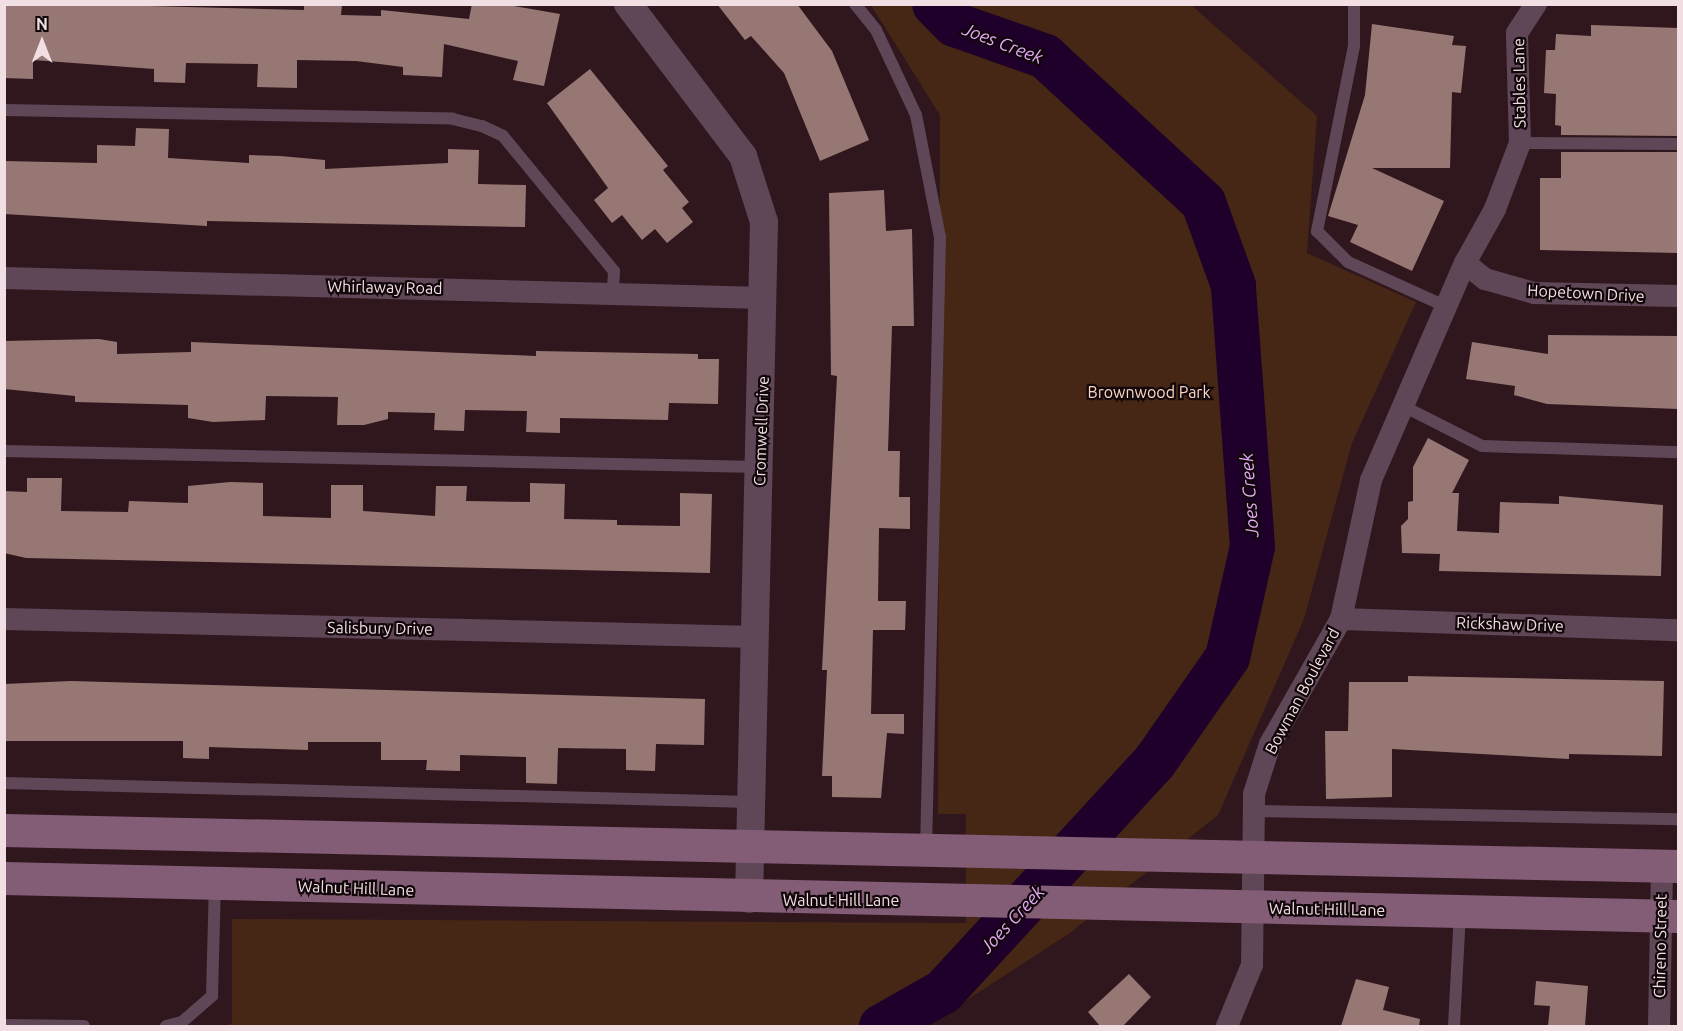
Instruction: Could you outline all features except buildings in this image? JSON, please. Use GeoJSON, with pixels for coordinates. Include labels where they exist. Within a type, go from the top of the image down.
{"type":"FeatureCollection","features":[{"type":"Feature","properties":{"kind":"main road"},"geometry":{"type":"LineString","coordinates":[[4,830],[1670,865]]}},
{"type":"Feature","properties":{"kind":"main road"},"geometry":{"type":"LineString","coordinates":[[215,884],[216,834]]}},
{"type":"Feature","properties":{"kind":"main road","name":"Walnut Hill Lane"},"geometry":{"type":"LineString","coordinates":[[4,878],[749,899],[1089,903],[1670,916]]}},
{"type":"Feature","properties":{"kind":"street","name":"Cromwell Drive"},"geometry":{"type":"LineString","coordinates":[[628,4],[743,156],[764,222],[765,298],[749,899]]}},
{"type":"Feature","properties":{"kind":"street","name":"Stables Lane"},"geometry":{"type":"LineString","coordinates":[[1465,263],[1495,209],[1520,143],[1517,33],[1536,4]]}},
{"type":"Feature","properties":{"kind":"street","name":"Bowman Boulevard"},"geometry":{"type":"LineString","coordinates":[[1227,1026],[1251,965],[1251,856],[1254,810],[1270,744],[1341,619],[1371,480],[1401,405],[1465,263]]}},
{"type":"Feature","properties":{"kind":"street","name":"Hopetown Drive"},"geometry":{"type":"LineString","coordinates":[[1465,263],[1485,279],[1534,293],[1678,296]]}},
{"type":"Feature","properties":{"kind":"street","name":"Whirlaway Road"},"geometry":{"type":"LineString","coordinates":[[4,278],[765,298]]}},
{"type":"Feature","properties":{"kind":"street","name":"Salisbury Drive"},"geometry":{"type":"LineString","coordinates":[[4,619],[756,637]]}},
{"type":"Feature","properties":{"kind":"street","name":"Rickshaw Drive"},"geometry":{"type":"LineString","coordinates":[[1341,619],[1678,630]]}},
{"type":"Feature","properties":{"kind":"street","name":"Chireno Street"},"geometry":{"type":"LineString","coordinates":[[1659,1026],[1670,916],[1670,865]]}},
{"type":"Feature","properties":{"kind":"lane"},"geometry":{"type":"LineString","coordinates":[[855,4],[876,30],[916,114],[940,237],[926,848]]}},
{"type":"Feature","properties":{"kind":"lane"},"geometry":{"type":"LineString","coordinates":[[1354,4],[1354,46],[1317,231],[1348,262],[1445,306]]}},
{"type":"Feature","properties":{"kind":"lane"},"geometry":{"type":"LineString","coordinates":[[4,110],[453,119],[482,126],[503,136],[614,271],[614,293]]}},
{"type":"Feature","properties":{"kind":"lane"},"geometry":{"type":"LineString","coordinates":[[1520,143],[1678,144]]}},
{"type":"Feature","properties":{"kind":"lane"},"geometry":{"type":"LineString","coordinates":[[1401,405],[1482,446],[1678,452]]}},
{"type":"Feature","properties":{"kind":"lane"},"geometry":{"type":"LineString","coordinates":[[4,451],[760,467]]}},
{"type":"Feature","properties":{"kind":"lane"},"geometry":{"type":"LineString","coordinates":[[4,783],[751,802]]}},
{"type":"Feature","properties":{"kind":"lane"},"geometry":{"type":"LineString","coordinates":[[1254,810],[1678,819]]}},
{"type":"Feature","properties":{"kind":"lane"},"geometry":{"type":"LineString","coordinates":[[166,1026],[182,1022],[212,996],[215,884]]}},
{"type":"Feature","properties":{"kind":"lane"},"geometry":{"type":"LineString","coordinates":[[1454,1026],[1460,912]]}},
{"type":"Feature","properties":{"kind":"lane"},"geometry":{"type":"LineString","coordinates":[[4,1025],[84,1026]]}},
{"type":"Feature","properties":{"kind":"green space","name":"Brownwood Park"},"geometry":{"type":"Polygon","coordinates":[[[871,5],[1191,5],[1317,116],[1307,253],[1416,302],[1352,443],[1304,619],[1218,815],[1070,933],[927,1026],[227,1026],[232,1023],[232,919],[966,923],[966,814],[938,814],[940,115],[871,5]]]}},
{"type":"Feature","properties":{"kind":"waterway","name":"Joes Creek"},"geometry":{"type":"LineString","coordinates":[[881,1026],[943,991],[1153,763],[1227,657],[1252,546],[1233,285],[1203,202],[1045,56],[954,24],[934,4]]}}]}
